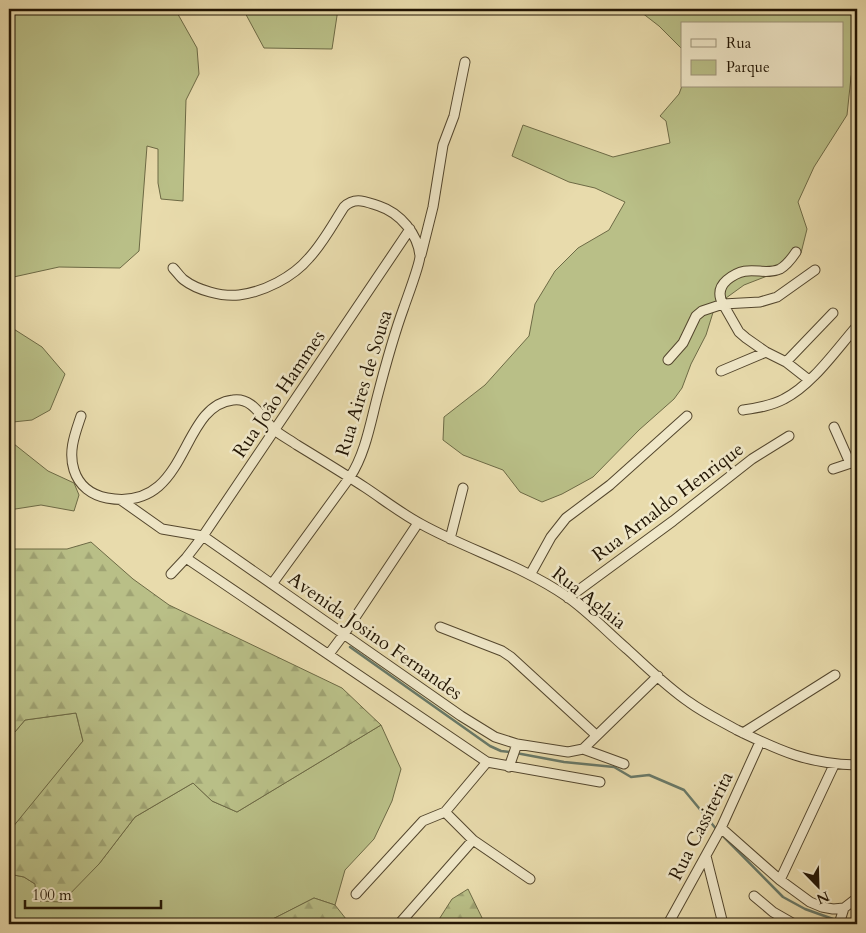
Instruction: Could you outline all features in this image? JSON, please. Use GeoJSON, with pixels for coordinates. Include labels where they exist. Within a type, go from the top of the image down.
{"type":"FeatureCollection","features":[{"type":"Feature","properties":{"kind":"street","name":"Rua Aires de Sousa"},"geometry":{"type":"LineString","coordinates":[[272,584],[356,468],[365,444],[391,343],[420,258],[432,207],[443,145],[454,116],[465,62]]}},
{"type":"Feature","properties":{"kind":"street"},"geometry":{"type":"LineString","coordinates":[[174,268],[182,279],[190,284],[226,294],[239,295],[265,287],[280,280],[309,259],[344,207],[349,202],[355,200],[384,208],[396,215],[410,229],[420,258]]}},
{"type":"Feature","properties":{"kind":"street","name":"Rua João Hammes"},"geometry":{"type":"LineString","coordinates":[[171,574],[203,536],[410,229]]}},
{"type":"Feature","properties":{"kind":"street"},"geometry":{"type":"LineString","coordinates":[[796,252],[780,268],[774,270],[747,270],[733,275],[720,288],[720,298],[739,332],[766,352],[786,362],[809,380]]}},
{"type":"Feature","properties":{"kind":"street"},"geometry":{"type":"LineString","coordinates":[[668,360],[683,343],[696,316],[702,311],[723,304],[760,302],[777,297],[815,270]]}},
{"type":"Feature","properties":{"kind":"street"},"geometry":{"type":"LineString","coordinates":[[786,362],[833,313]]}},
{"type":"Feature","properties":{"kind":"street"},"geometry":{"type":"LineString","coordinates":[[742,410],[769,405],[795,393],[857,326]]}},
{"type":"Feature","properties":{"kind":"street"},"geometry":{"type":"LineString","coordinates":[[721,371],[766,352]]}},
{"type":"Feature","properties":{"kind":"street","name":"Rua Aglaia"},"geometry":{"type":"LineString","coordinates":[[121,500],[152,491],[166,480],[198,425],[212,410],[222,402],[244,400],[255,408],[275,431],[418,522],[450,539],[530,575],[568,598],[688,702],[760,742],[802,759],[834,765],[857,765]]}},
{"type":"Feature","properties":{"kind":"street"},"geometry":{"type":"LineString","coordinates":[[81,416],[71,447],[74,472],[80,482],[91,493],[121,500]]}},
{"type":"Feature","properties":{"kind":"street"},"geometry":{"type":"LineString","coordinates":[[530,575],[551,537],[566,518],[610,485],[687,416]]}},
{"type":"Feature","properties":{"kind":"street"},"geometry":{"type":"LineString","coordinates":[[833,469],[853,462],[834,427]]}},
{"type":"Feature","properties":{"kind":"street","name":"Rua Arnaldo Henrique"},"geometry":{"type":"LineString","coordinates":[[568,598],[673,521],[752,459],[790,436]]}},
{"type":"Feature","properties":{"kind":"street"},"geometry":{"type":"LineString","coordinates":[[450,539],[463,488]]}},
{"type":"Feature","properties":{"kind":"street","name":"Avenida Josino Fernandes"},"geometry":{"type":"LineString","coordinates":[[121,500],[162,529],[203,536],[461,716],[515,749],[568,752],[583,748],[624,764]]}},
{"type":"Feature","properties":{"kind":"street"},"geometry":{"type":"LineString","coordinates":[[329,654],[418,522]]}},
{"type":"Feature","properties":{"kind":"street"},"geometry":{"type":"LineString","coordinates":[[186,558],[487,762],[600,782]]}},
{"type":"Feature","properties":{"kind":"street"},"geometry":{"type":"LineString","coordinates":[[440,627],[502,651],[511,657],[596,735]]}},
{"type":"Feature","properties":{"kind":"street"},"geometry":{"type":"LineString","coordinates":[[744,733],[835,675]]}},
{"type":"Feature","properties":{"kind":"street"},"geometry":{"type":"LineString","coordinates":[[583,748],[658,676]]}},
{"type":"Feature","properties":{"kind":"street","name":"Rua Cassiterita"},"geometry":{"type":"LineString","coordinates":[[668,924],[719,831],[760,742]]}},
{"type":"Feature","properties":{"kind":"street"},"geometry":{"type":"LineString","coordinates":[[509,767],[515,749]]}},
{"type":"Feature","properties":{"kind":"street"},"geometry":{"type":"LineString","coordinates":[[356,894],[424,822],[445,812],[487,762]]}},
{"type":"Feature","properties":{"kind":"street"},"geometry":{"type":"LineString","coordinates":[[780,880],[834,765]]}},
{"type":"Feature","properties":{"kind":"street"},"geometry":{"type":"LineString","coordinates":[[445,812],[474,840],[530,879]]}},
{"type":"Feature","properties":{"kind":"street"},"geometry":{"type":"LineString","coordinates":[[719,831],[810,902],[833,909],[844,908],[857,898]]}},
{"type":"Feature","properties":{"kind":"street"},"geometry":{"type":"LineString","coordinates":[[399,924],[474,840]]}},
{"type":"Feature","properties":{"kind":"street"},"geometry":{"type":"LineString","coordinates":[[706,856],[723,924]]}},
{"type":"Feature","properties":{"kind":"street"},"geometry":{"type":"LineString","coordinates":[[754,896],[773,912],[794,924]]}},
{"type":"Feature","properties":{"kind":"street"},"geometry":{"type":"LineString","coordinates":[[840,921],[844,908]]}},
{"type":"Feature","properties":{"kind":"green space"},"geometry":{"type":"Polygon","coordinates":[[[9,9],[175,9],[197,48],[199,74],[186,100],[183,201],[161,199],[158,183],[158,149],[147,146],[139,251],[120,268],[59,267],[9,278],[9,9]]]}},
{"type":"Feature","properties":{"kind":"green space"},"geometry":{"type":"Polygon","coordinates":[[[243,9],[338,9],[332,49],[264,48],[243,9]]]}},
{"type":"Feature","properties":{"kind":"green space"},"geometry":{"type":"Polygon","coordinates":[[[637,9],[857,9],[857,49],[851,77],[847,115],[814,167],[798,202],[807,229],[801,253],[775,273],[744,285],[715,306],[706,335],[691,364],[682,388],[674,399],[639,430],[593,477],[562,494],[542,502],[520,492],[503,470],[463,455],[443,440],[444,417],[485,385],[529,336],[535,304],[555,271],[578,248],[609,230],[625,202],[595,188],[569,182],[512,156],[523,125],[613,157],[670,143],[666,121],[660,116],[679,94],[681,88],[844,88],[844,22],[681,22],[681,48],[659,26],[637,9]]]}},
{"type":"Feature","properties":{"kind":"green space"},"geometry":{"type":"Polygon","coordinates":[[[9,326],[42,347],[65,374],[50,410],[32,420],[13,422],[9,416],[9,326]]]}},
{"type":"Feature","properties":{"kind":"green space"},"geometry":{"type":"Polygon","coordinates":[[[9,440],[48,471],[74,483],[79,495],[74,511],[41,505],[9,510],[9,440]]]}},
{"type":"Feature","properties":{"kind":"green space"},"geometry":{"type":"Polygon","coordinates":[[[91,542],[133,579],[169,605],[342,688],[381,725],[237,812],[212,801],[193,783],[135,817],[99,864],[62,902],[36,901],[35,884],[24,877],[9,874],[9,839],[12,828],[83,741],[76,713],[25,720],[9,739],[9,549],[67,549],[91,542]]]}},
{"type":"Feature","properties":{"kind":"green space"},"geometry":{"type":"Polygon","coordinates":[[[76,713],[83,741],[13,828],[9,839],[9,739],[25,720],[76,713]]]}},
{"type":"Feature","properties":{"kind":"green space"},"geometry":{"type":"Polygon","coordinates":[[[381,725],[401,769],[392,801],[374,839],[345,870],[335,905],[314,898],[263,924],[9,924],[9,874],[24,877],[35,884],[99,864],[135,817],[193,783],[212,801],[237,812],[381,725]]]}},
{"type":"Feature","properties":{"kind":"green space"},"geometry":{"type":"Polygon","coordinates":[[[468,889],[485,924],[436,924],[452,899],[468,889]]]}},
{"type":"Feature","properties":{"kind":"green space"},"geometry":{"type":"Polygon","coordinates":[[[314,898],[335,905],[350,924],[263,924],[314,898]]]}},
{"type":"Feature","properties":{"kind":"waterway"},"geometry":{"type":"LineString","coordinates":[[350,647],[490,746],[501,751],[511,752]]}},
{"type":"Feature","properties":{"kind":"waterway"},"geometry":{"type":"LineString","coordinates":[[516,753],[564,762],[614,767],[631,777],[649,775],[684,790],[717,830]]}},
{"type":"Feature","properties":{"kind":"waterway"},"geometry":{"type":"LineString","coordinates":[[721,834],[783,897],[805,909],[838,922]]}}]}
